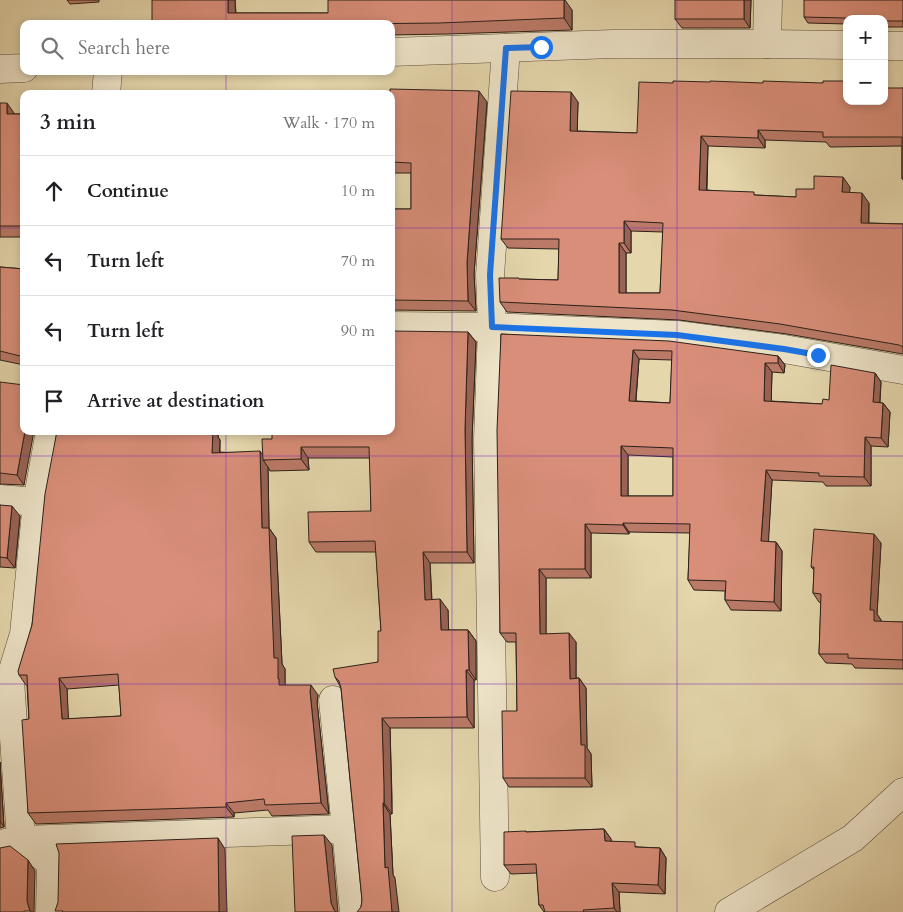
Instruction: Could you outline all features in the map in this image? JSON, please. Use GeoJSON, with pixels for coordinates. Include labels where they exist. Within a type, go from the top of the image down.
{"type":"FeatureCollection","features":[{"type":"Feature","properties":{"kind":"street"},"geometry":{"type":"LineString","coordinates":[[767,44],[768,0]]}},
{"type":"Feature","properties":{"kind":"street"},"geometry":{"type":"LineString","coordinates":[[395,52],[613,44],[843,45]]}},
{"type":"Feature","properties":{"kind":"street"},"geometry":{"type":"LineString","coordinates":[[888,46],[903,46]]}},
{"type":"Feature","properties":{"kind":"street"},"geometry":{"type":"LineString","coordinates":[[495,877],[488,439],[492,327],[490,275],[506,48]]}},
{"type":"Feature","properties":{"kind":"street"},"geometry":{"type":"LineString","coordinates":[[0,69],[20,68]]}},
{"type":"Feature","properties":{"kind":"street"},"geometry":{"type":"LineString","coordinates":[[106,90],[108,75]]}},
{"type":"Feature","properties":{"kind":"street"},"geometry":{"type":"LineString","coordinates":[[395,326],[492,327],[677,335],[784,349],[903,370]]}},
{"type":"Feature","properties":{"kind":"street"},"geometry":{"type":"LineString","coordinates":[[11,842],[9,655],[24,634],[37,502],[49,435]]}},
{"type":"Feature","properties":{"kind":"street"},"geometry":{"type":"LineString","coordinates":[[0,499],[37,502]]}},
{"type":"Feature","properties":{"kind":"street"},"geometry":{"type":"LineString","coordinates":[[332,700],[354,912]]}},
{"type":"Feature","properties":{"kind":"street"},"geometry":{"type":"LineString","coordinates":[[728,912],[853,838],[903,792]]}},
{"type":"Feature","properties":{"kind":"street"},"geometry":{"type":"LineString","coordinates":[[11,842],[346,829]]}},
{"type":"Feature","properties":{"kind":"street"},"geometry":{"type":"LineString","coordinates":[[11,842],[51,864],[50,912]]}},
{"type":"Feature","properties":{"kind":"building"},"geometry":{"type":"Polygon","coordinates":[[[152,0],[228,0],[228,13],[328,13],[328,0],[564,0],[564,18],[395,23],[395,20],[152,20],[152,0]]]}},
{"type":"Feature","properties":{"kind":"building"},"geometry":{"type":"Polygon","coordinates":[[[675,0],[744,0],[744,19],[675,19],[675,0]]]}},
{"type":"Feature","properties":{"kind":"building"},"geometry":{"type":"Polygon","coordinates":[[[804,0],[903,0],[903,21],[888,21],[888,15],[843,15],[843,18],[804,17],[804,0]]]}},
{"type":"Feature","properties":{"kind":"building"},"geometry":{"type":"Polygon","coordinates":[[[710,81],[763,83],[763,81],[823,83],[823,81],[843,81],[843,105],[888,105],[888,88],[903,88],[903,179],[902,137],[823,137],[823,132],[758,130],[758,138],[701,136],[699,190],[754,192],[754,195],[796,197],[796,189],[814,189],[814,176],[843,177],[842,192],[862,193],[861,223],[903,224],[903,347],[780,324],[672,310],[500,302],[499,278],[558,280],[559,239],[501,239],[511,91],[571,92],[570,131],[637,133],[639,82],[710,81]],[[624,221],[624,243],[619,243],[619,293],[660,293],[663,223],[624,221]]]}},
{"type":"Feature","properties":{"kind":"building"},"geometry":{"type":"Polygon","coordinates":[[[390,89],[479,91],[467,263],[468,301],[395,300],[395,209],[411,209],[411,163],[395,162],[395,90],[390,89]]]}},
{"type":"Feature","properties":{"kind":"building"},"geometry":{"type":"Polygon","coordinates":[[[0,103],[7,103],[7,114],[20,114],[20,226],[0,226],[0,103]]]}},
{"type":"Feature","properties":{"kind":"building"},"geometry":{"type":"Polygon","coordinates":[[[0,267],[20,269],[20,356],[0,351],[0,267]]]}},
{"type":"Feature","properties":{"kind":"building"},"geometry":{"type":"Polygon","coordinates":[[[395,331],[468,332],[465,429],[467,552],[423,552],[425,600],[440,599],[441,630],[468,630],[469,670],[466,670],[467,717],[382,718],[385,868],[388,867],[392,912],[357,912],[361,907],[362,900],[341,688],[333,669],[378,662],[378,631],[381,631],[375,541],[309,542],[308,512],[371,511],[369,447],[301,447],[301,459],[263,460],[262,439],[272,439],[272,435],[395,435],[395,331]]]}},
{"type":"Feature","properties":{"kind":"building"},"geometry":{"type":"Polygon","coordinates":[[[501,334],[669,341],[778,356],[778,363],[765,363],[764,401],[822,404],[823,399],[829,400],[831,365],[875,373],[873,402],[883,403],[881,438],[865,437],[864,477],[819,476],[819,473],[766,470],[761,541],[776,542],[774,602],[725,600],[726,581],[688,580],[690,524],[585,524],[585,569],[539,569],[540,634],[569,633],[570,679],[579,678],[581,745],[585,745],[585,778],[503,778],[502,711],[517,711],[516,633],[500,633],[497,430],[501,334]],[[633,350],[629,401],[670,403],[672,351],[633,350]],[[621,446],[621,496],[673,496],[673,448],[621,446]]]}},
{"type":"Feature","properties":{"kind":"building"},"geometry":{"type":"Polygon","coordinates":[[[0,382],[20,384],[20,435],[24,435],[17,475],[0,473],[0,382]]]}},
{"type":"Feature","properties":{"kind":"building"},"geometry":{"type":"Polygon","coordinates":[[[56,435],[213,435],[212,453],[260,451],[262,528],[269,528],[274,658],[278,658],[279,685],[311,685],[310,691],[321,803],[265,805],[264,799],[226,803],[226,807],[28,813],[22,720],[29,719],[27,675],[19,675],[18,671],[32,625],[45,494],[56,435]],[[118,674],[59,678],[62,719],[121,716],[118,674]]]}},
{"type":"Feature","properties":{"kind":"building"},"geometry":{"type":"Polygon","coordinates":[[[0,505],[12,506],[7,558],[0,557],[0,505]]]}},
{"type":"Feature","properties":{"kind":"building"},"geometry":{"type":"Polygon","coordinates":[[[814,529],[874,534],[870,610],[874,610],[874,621],[903,622],[903,660],[848,658],[848,654],[819,654],[821,594],[813,593],[814,567],[811,567],[814,529]]]}},
{"type":"Feature","properties":{"kind":"building"},"geometry":{"type":"Polygon","coordinates":[[[604,829],[605,841],[635,842],[635,847],[660,848],[658,885],[612,883],[614,908],[583,910],[584,912],[545,912],[543,905],[539,905],[536,864],[504,865],[504,832],[604,829]]]}},
{"type":"Feature","properties":{"kind":"building"},"geometry":{"type":"Polygon","coordinates":[[[324,835],[331,903],[336,912],[295,912],[292,836],[324,835]]]}},
{"type":"Feature","properties":{"kind":"building"},"geometry":{"type":"Polygon","coordinates":[[[218,838],[219,912],[55,911],[58,902],[59,853],[56,844],[218,838]]]}},
{"type":"Feature","properties":{"kind":"building"},"geometry":{"type":"Polygon","coordinates":[[[10,846],[28,860],[27,901],[30,911],[0,912],[0,848],[10,846]]]}},
{"type":"Feature","properties":{"kind":"route"},"geometry":{"type":"LineString","coordinates":[[541,47],[506,48],[490,275],[492,327],[677,335],[818,355]]}}]}
